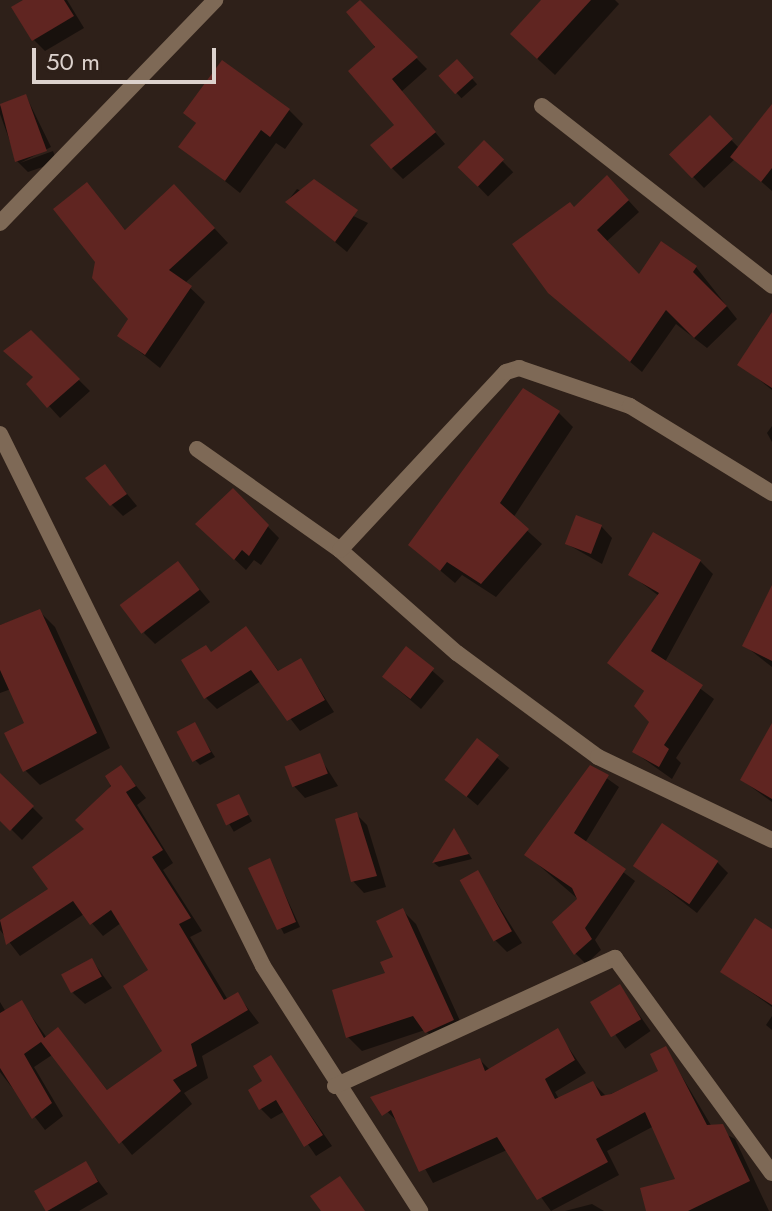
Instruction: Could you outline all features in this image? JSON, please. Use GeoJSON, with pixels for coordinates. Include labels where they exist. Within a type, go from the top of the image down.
{"type":"FeatureCollection","features":[{"type":"Feature","properties":{"kind":"street"},"geometry":{"type":"LineString","coordinates":[[0,223],[215,0]]}},
{"type":"Feature","properties":{"kind":"street"},"geometry":{"type":"LineString","coordinates":[[542,106],[772,286]]}},
{"type":"Feature","properties":{"kind":"street"},"geometry":{"type":"LineString","coordinates":[[340,550],[506,372],[519,368],[630,406],[772,493]]}},
{"type":"Feature","properties":{"kind":"street"},"geometry":{"type":"LineString","coordinates":[[0,434],[256,951],[335,1086],[420,1211]]}},
{"type":"Feature","properties":{"kind":"street"},"geometry":{"type":"LineString","coordinates":[[197,449],[340,550],[457,653],[598,757],[772,840]]}},
{"type":"Feature","properties":{"kind":"street"},"geometry":{"type":"LineString","coordinates":[[335,1086],[615,958],[772,1173]]}},
{"type":"Feature","properties":{"kind":"building"},"geometry":{"type":"Polygon","coordinates":[[[23,0],[64,0],[74,16],[32,41],[11,7],[23,0]]]}},
{"type":"Feature","properties":{"kind":"building"},"geometry":{"type":"Polygon","coordinates":[[[360,0],[418,57],[392,79],[436,132],[391,169],[370,145],[394,125],[348,71],[375,47],[346,12],[360,0]]]}},
{"type":"Feature","properties":{"kind":"building"},"geometry":{"type":"Polygon","coordinates":[[[541,0],[591,0],[537,59],[510,34],[541,0]]]}},
{"type":"Feature","properties":{"kind":"building"},"geometry":{"type":"Polygon","coordinates":[[[457,59],[474,78],[455,94],[438,76],[457,59]]]}},
{"type":"Feature","properties":{"kind":"building"},"geometry":{"type":"Polygon","coordinates":[[[222,60],[290,109],[270,137],[261,130],[225,181],[178,147],[196,123],[183,113],[222,60]]]}},
{"type":"Feature","properties":{"kind":"building"},"geometry":{"type":"Polygon","coordinates":[[[26,94],[47,151],[15,162],[0,104],[26,94]]]}},
{"type":"Feature","properties":{"kind":"building"},"geometry":{"type":"Polygon","coordinates":[[[772,104],[772,168],[761,182],[730,157],[772,104]]]}},
{"type":"Feature","properties":{"kind":"building"},"geometry":{"type":"Polygon","coordinates":[[[710,115],[733,139],[692,178],[669,155],[710,115]]]}},
{"type":"Feature","properties":{"kind":"building"},"geometry":{"type":"Polygon","coordinates":[[[484,140],[504,159],[478,187],[458,167],[484,140]]]}},
{"type":"Feature","properties":{"kind":"building"},"geometry":{"type":"Polygon","coordinates":[[[607,175],[629,200],[597,230],[639,274],[661,241],[697,266],[693,272],[727,306],[694,338],[666,310],[630,362],[548,293],[512,244],[570,202],[574,207],[607,175]]]}},
{"type":"Feature","properties":{"kind":"building"},"geometry":{"type":"Polygon","coordinates":[[[314,179],[358,210],[335,242],[285,202],[314,179]]]}},
{"type":"Feature","properties":{"kind":"building"},"geometry":{"type":"Polygon","coordinates":[[[87,182],[125,230],[174,184],[215,228],[169,270],[192,286],[145,355],[117,336],[128,319],[92,278],[95,262],[53,209],[87,182]]]}},
{"type":"Feature","properties":{"kind":"building"},"geometry":{"type":"Polygon","coordinates":[[[772,312],[772,388],[737,365],[772,312]]]}},
{"type":"Feature","properties":{"kind":"building"},"geometry":{"type":"Polygon","coordinates":[[[31,330],[80,379],[47,408],[26,384],[33,377],[3,351],[31,330]]]}},
{"type":"Feature","properties":{"kind":"building"},"geometry":{"type":"Polygon","coordinates":[[[523,388],[560,411],[500,503],[529,529],[481,584],[447,562],[440,571],[408,545],[523,388]]]}},
{"type":"Feature","properties":{"kind":"building"},"geometry":{"type":"Polygon","coordinates":[[[105,464],[127,494],[110,506],[85,478],[105,464]]]}},
{"type":"Feature","properties":{"kind":"building"},"geometry":{"type":"Polygon","coordinates":[[[233,488],[269,525],[249,556],[242,550],[234,560],[195,524],[233,488]]]}},
{"type":"Feature","properties":{"kind":"building"},"geometry":{"type":"Polygon","coordinates":[[[576,515],[602,525],[591,554],[565,544],[576,515]]]}},
{"type":"Feature","properties":{"kind":"building"},"geometry":{"type":"Polygon","coordinates":[[[653,532],[701,560],[651,651],[703,685],[664,745],[669,749],[659,767],[632,752],[649,722],[634,706],[644,691],[607,663],[659,593],[628,575],[653,532]]]}},
{"type":"Feature","properties":{"kind":"building"},"geometry":{"type":"Polygon","coordinates":[[[178,561],[200,590],[141,634],[120,605],[178,561]]]}},
{"type":"Feature","properties":{"kind":"building"},"geometry":{"type":"Polygon","coordinates":[[[772,585],[772,661],[742,646],[772,585]]]}},
{"type":"Feature","properties":{"kind":"building"},"geometry":{"type":"Polygon","coordinates":[[[40,609],[97,733],[23,772],[4,733],[24,723],[0,670],[0,625],[40,609]]]}},
{"type":"Feature","properties":{"kind":"building"},"geometry":{"type":"Polygon","coordinates":[[[246,626],[278,671],[301,658],[325,700],[287,721],[251,670],[204,699],[181,660],[206,645],[211,652],[246,626]]]}},
{"type":"Feature","properties":{"kind":"building"},"geometry":{"type":"Polygon","coordinates":[[[406,646],[434,668],[410,699],[382,677],[406,646]]]}},
{"type":"Feature","properties":{"kind":"building"},"geometry":{"type":"Polygon","coordinates":[[[195,722],[211,752],[192,762],[176,732],[195,722]]]}},
{"type":"Feature","properties":{"kind":"building"},"geometry":{"type":"Polygon","coordinates":[[[772,723],[772,799],[740,780],[772,723]]]}},
{"type":"Feature","properties":{"kind":"building"},"geometry":{"type":"Polygon","coordinates":[[[477,738],[499,755],[466,797],[444,780],[477,738]]]}},
{"type":"Feature","properties":{"kind":"building"},"geometry":{"type":"Polygon","coordinates":[[[320,753],[328,774],[292,787],[285,767],[320,753]]]}},
{"type":"Feature","properties":{"kind":"building"},"geometry":{"type":"Polygon","coordinates":[[[121,765],[136,786],[126,792],[163,850],[152,857],[191,918],[179,924],[224,1000],[238,992],[248,1010],[191,1044],[197,1066],[173,1080],[181,1091],[119,1144],[41,1042],[24,1054],[52,1103],[32,1119],[0,1068],[0,1013],[22,1000],[44,1038],[58,1027],[107,1090],[162,1051],[123,986],[148,970],[111,910],[90,925],[73,901],[6,945],[0,920],[48,889],[32,867],[84,829],[75,820],[111,786],[105,776],[121,765]]]}},
{"type":"Feature","properties":{"kind":"building"},"geometry":{"type":"Polygon","coordinates":[[[590,765],[609,775],[574,833],[626,869],[585,928],[592,939],[574,955],[552,922],[577,899],[572,888],[524,855],[590,765]]]}},
{"type":"Feature","properties":{"kind":"building"},"geometry":{"type":"Polygon","coordinates":[[[0,773],[34,806],[10,831],[0,821],[0,773]]]}},
{"type":"Feature","properties":{"kind":"building"},"geometry":{"type":"Polygon","coordinates":[[[239,794],[249,815],[226,825],[216,805],[239,794]]]}},
{"type":"Feature","properties":{"kind":"building"},"geometry":{"type":"Polygon","coordinates":[[[357,812],[377,876],[351,882],[335,819],[357,812]]]}},
{"type":"Feature","properties":{"kind":"building"},"geometry":{"type":"Polygon","coordinates":[[[662,823],[718,861],[689,904],[633,866],[662,823]]]}},
{"type":"Feature","properties":{"kind":"building"},"geometry":{"type":"Polygon","coordinates":[[[454,828],[469,854],[432,863],[454,828]]]}},
{"type":"Feature","properties":{"kind":"building"},"geometry":{"type":"Polygon","coordinates":[[[270,858],[296,922],[277,930],[248,868],[270,858]]]}},
{"type":"Feature","properties":{"kind":"building"},"geometry":{"type":"Polygon","coordinates":[[[478,870],[512,931],[494,941],[460,880],[478,870]]]}},
{"type":"Feature","properties":{"kind":"building"},"geometry":{"type":"Polygon","coordinates":[[[403,908],[454,1020],[425,1033],[413,1016],[346,1038],[332,990],[385,973],[380,962],[393,957],[376,921],[403,908]]]}},
{"type":"Feature","properties":{"kind":"building"},"geometry":{"type":"Polygon","coordinates":[[[755,918],[772,929],[772,1005],[720,972],[755,918]]]}},
{"type":"Feature","properties":{"kind":"building"},"geometry":{"type":"Polygon","coordinates":[[[92,958],[102,977],[71,993],[61,974],[92,958]]]}},
{"type":"Feature","properties":{"kind":"building"},"geometry":{"type":"Polygon","coordinates":[[[620,984],[641,1019],[611,1037],[590,1002],[620,984]]]}},
{"type":"Feature","properties":{"kind":"building"},"geometry":{"type":"Polygon","coordinates":[[[558,1028],[575,1060],[545,1079],[555,1099],[593,1081],[601,1096],[611,1094],[658,1071],[650,1054],[666,1046],[707,1125],[723,1124],[750,1181],[688,1211],[646,1211],[640,1188],[675,1179],[645,1112],[596,1139],[608,1162],[537,1200],[497,1137],[419,1172],[391,1110],[382,1116],[370,1097],[480,1058],[485,1071],[558,1028]]]}},
{"type":"Feature","properties":{"kind":"building"},"geometry":{"type":"Polygon","coordinates":[[[271,1055],[323,1135],[304,1147],[276,1100],[259,1110],[248,1090],[262,1081],[253,1066],[271,1055]]]}},
{"type":"Feature","properties":{"kind":"building"},"geometry":{"type":"Polygon","coordinates":[[[86,1161],[98,1182],[47,1211],[34,1191],[86,1161]]]}},
{"type":"Feature","properties":{"kind":"building"},"geometry":{"type":"Polygon","coordinates":[[[340,1176],[365,1211],[321,1211],[310,1196],[340,1176]]]}}]}
